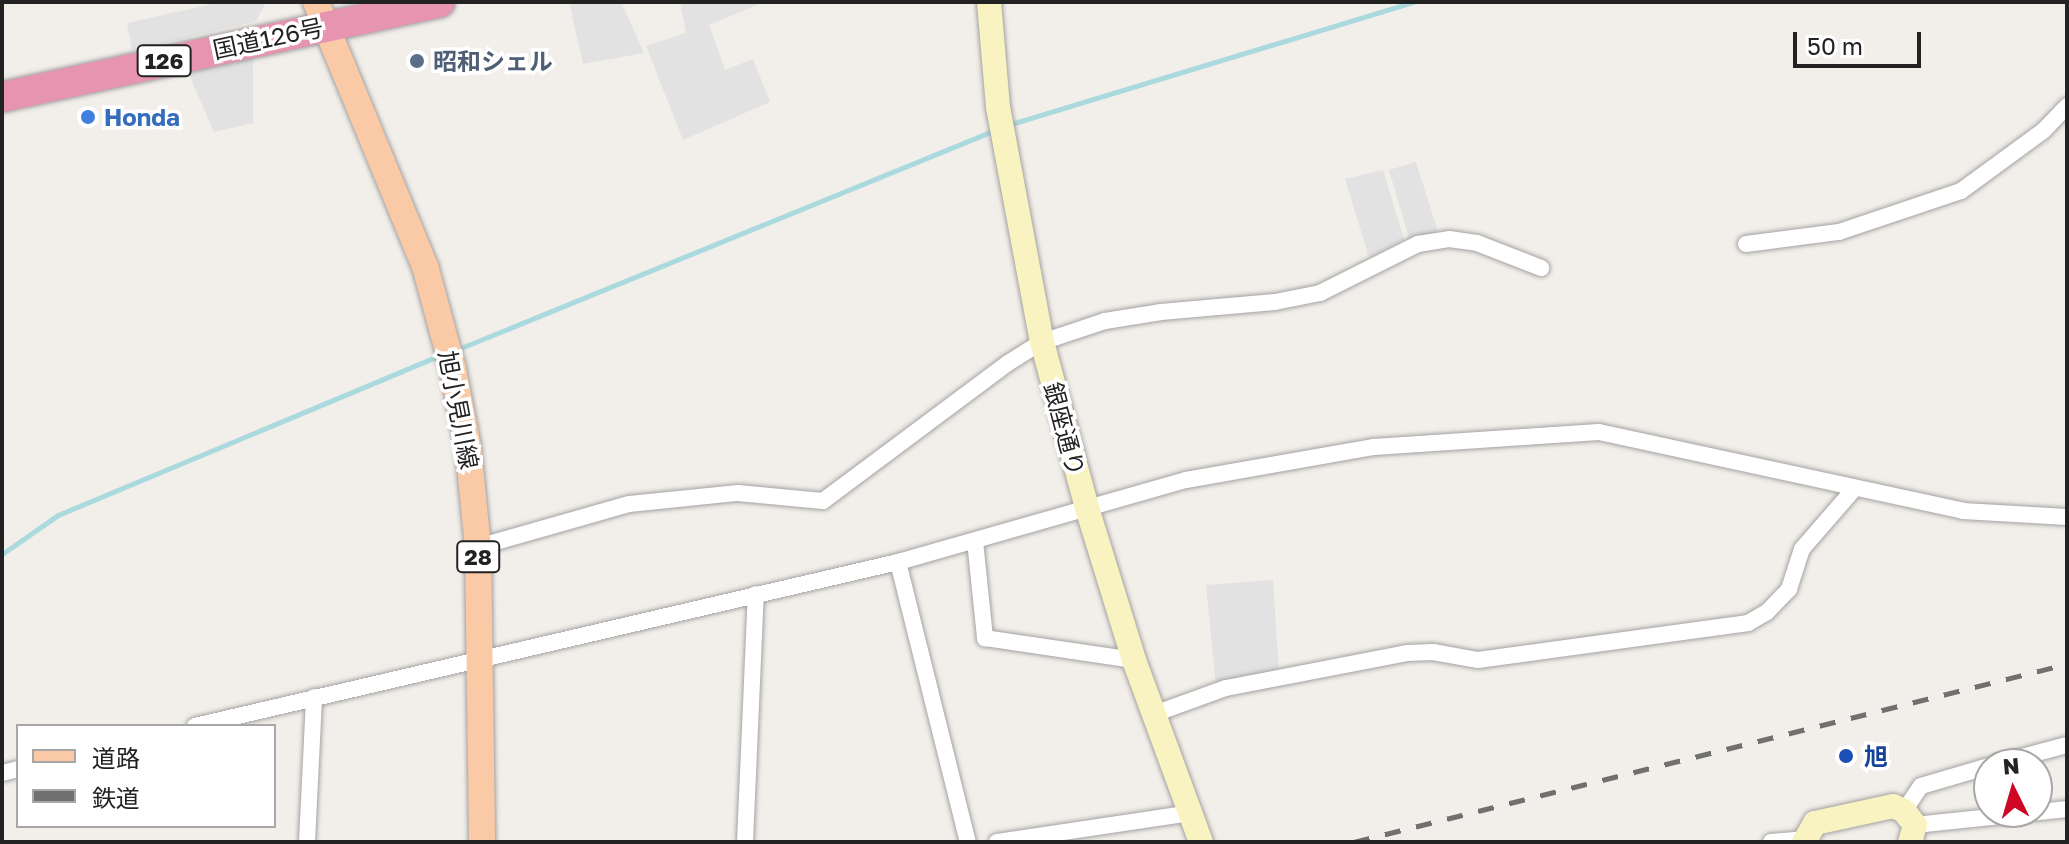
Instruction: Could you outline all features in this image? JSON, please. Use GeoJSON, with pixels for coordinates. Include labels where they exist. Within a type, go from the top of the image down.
{"type":"FeatureCollection","features":[{"type":"Feature","properties":{"kind":"highway","name":"国道126号"},"geometry":{"type":"LineString","coordinates":[[2,97],[321,14],[440,2]]}},
{"type":"Feature","properties":{"kind":"main road","name":"旭小見川線"},"geometry":{"type":"LineString","coordinates":[[321,14],[425,266],[449,352],[468,447],[478,547],[482,842]]}},
{"type":"Feature","properties":{"kind":"main road"},"geometry":{"type":"LineString","coordinates":[[463,842],[464,745],[481,718],[496,745],[497,842]]}},
{"type":"Feature","properties":{"kind":"street","name":"銀座通り"},"geometry":{"type":"LineString","coordinates":[[989,2],[1001,128],[1042,342],[1087,508],[1134,660],[1201,842]]}},
{"type":"Feature","properties":{"kind":"street"},"geometry":{"type":"LineString","coordinates":[[1746,244],[1839,232],[1961,191],[2043,131],[2067,106]]}},
{"type":"Feature","properties":{"kind":"street"},"geometry":{"type":"LineString","coordinates":[[478,547],[629,504],[738,493],[823,501],[1008,363],[1042,342],[1105,321],[1174,310],[1275,302],[1320,293],[1418,244],[1449,239],[1477,243],[1541,268]]}},
{"type":"Feature","properties":{"kind":"street"},"geometry":{"type":"LineString","coordinates":[[203,724],[898,562],[1186,480],[1374,447],[1599,432],[1963,511],[2067,517]]}},
{"type":"Feature","properties":{"kind":"street"},"geometry":{"type":"LineString","coordinates":[[1154,714],[1226,688],[1407,653],[1433,652],[1478,660],[1748,623],[1767,612],[1789,589],[1802,549],[1855,488]]}},
{"type":"Feature","properties":{"kind":"street"},"geometry":{"type":"LineString","coordinates":[[975,541],[985,638],[1134,660]]}},
{"type":"Feature","properties":{"kind":"street"},"geometry":{"type":"LineString","coordinates":[[898,562],[968,842]]}},
{"type":"Feature","properties":{"kind":"street"},"geometry":{"type":"LineString","coordinates":[[745,842],[756,594]]}},
{"type":"Feature","properties":{"kind":"street"},"geometry":{"type":"LineString","coordinates":[[307,842],[314,697]]}},
{"type":"Feature","properties":{"kind":"street"},"geometry":{"type":"LineString","coordinates":[[1909,826],[1921,786],[1973,771]]}},
{"type":"Feature","properties":{"kind":"street"},"geometry":{"type":"LineString","coordinates":[[1771,842],[1804,840],[1815,823],[1874,808],[1893,806],[1909,826]]}},
{"type":"Feature","properties":{"kind":"street"},"geometry":{"type":"LineString","coordinates":[[1909,826],[2067,809]]}},
{"type":"Feature","properties":{"kind":"street"},"geometry":{"type":"LineString","coordinates":[[997,842],[1191,813]]}},
{"type":"Feature","properties":{"kind":"shaded area"},"geometry":{"type":"Polygon","coordinates":[[[221,2],[266,2],[256,21],[132,51],[127,23],[221,2]]]}},
{"type":"Feature","properties":{"kind":"shaded area"},"geometry":{"type":"Polygon","coordinates":[[[569,2],[621,2],[644,53],[583,64],[569,2]]]}},
{"type":"Feature","properties":{"kind":"shaded area"},"geometry":{"type":"Polygon","coordinates":[[[680,2],[764,2],[709,25],[725,70],[753,59],[770,102],[683,140],[646,46],[686,33],[680,2]]]}},
{"type":"Feature","properties":{"kind":"shaded area"},"geometry":{"type":"Polygon","coordinates":[[[253,57],[253,123],[214,132],[187,70],[253,57]]]}},
{"type":"Feature","properties":{"kind":"shaded area"},"geometry":{"type":"Polygon","coordinates":[[[1416,162],[1438,232],[1409,238],[1389,170],[1416,162]]]}},
{"type":"Feature","properties":{"kind":"shaded area"},"geometry":{"type":"Polygon","coordinates":[[[1383,170],[1404,240],[1369,257],[1345,179],[1383,170]]]}},
{"type":"Feature","properties":{"kind":"shaded area"},"geometry":{"type":"Polygon","coordinates":[[[1273,580],[1279,672],[1216,686],[1206,585],[1273,580]]]}},
{"type":"Feature","properties":{"kind":"waterway"},"geometry":{"type":"LineString","coordinates":[[1008,125],[1413,2]]}},
{"type":"Feature","properties":{"kind":"waterway"},"geometry":{"type":"LineString","coordinates":[[456,350],[995,130]]}},
{"type":"Feature","properties":{"kind":"waterway"},"geometry":{"type":"LineString","coordinates":[[2,554],[58,515],[439,356]]}},
{"type":"Feature","properties":{"kind":"railway"},"geometry":{"type":"LineString","coordinates":[[1354,842],[2067,664]]}},
{"type":"Feature","properties":{"kind":"place","name":"昭和シェル"},"geometry":{"type":"Point","coordinates":[417,61]}},
{"type":"Feature","properties":{"kind":"place","name":"Honda"},"geometry":{"type":"Point","coordinates":[88,117]}},
{"type":"Feature","properties":{"kind":"place","name":"旭"},"geometry":{"type":"Point","coordinates":[1846,756]}}]}
